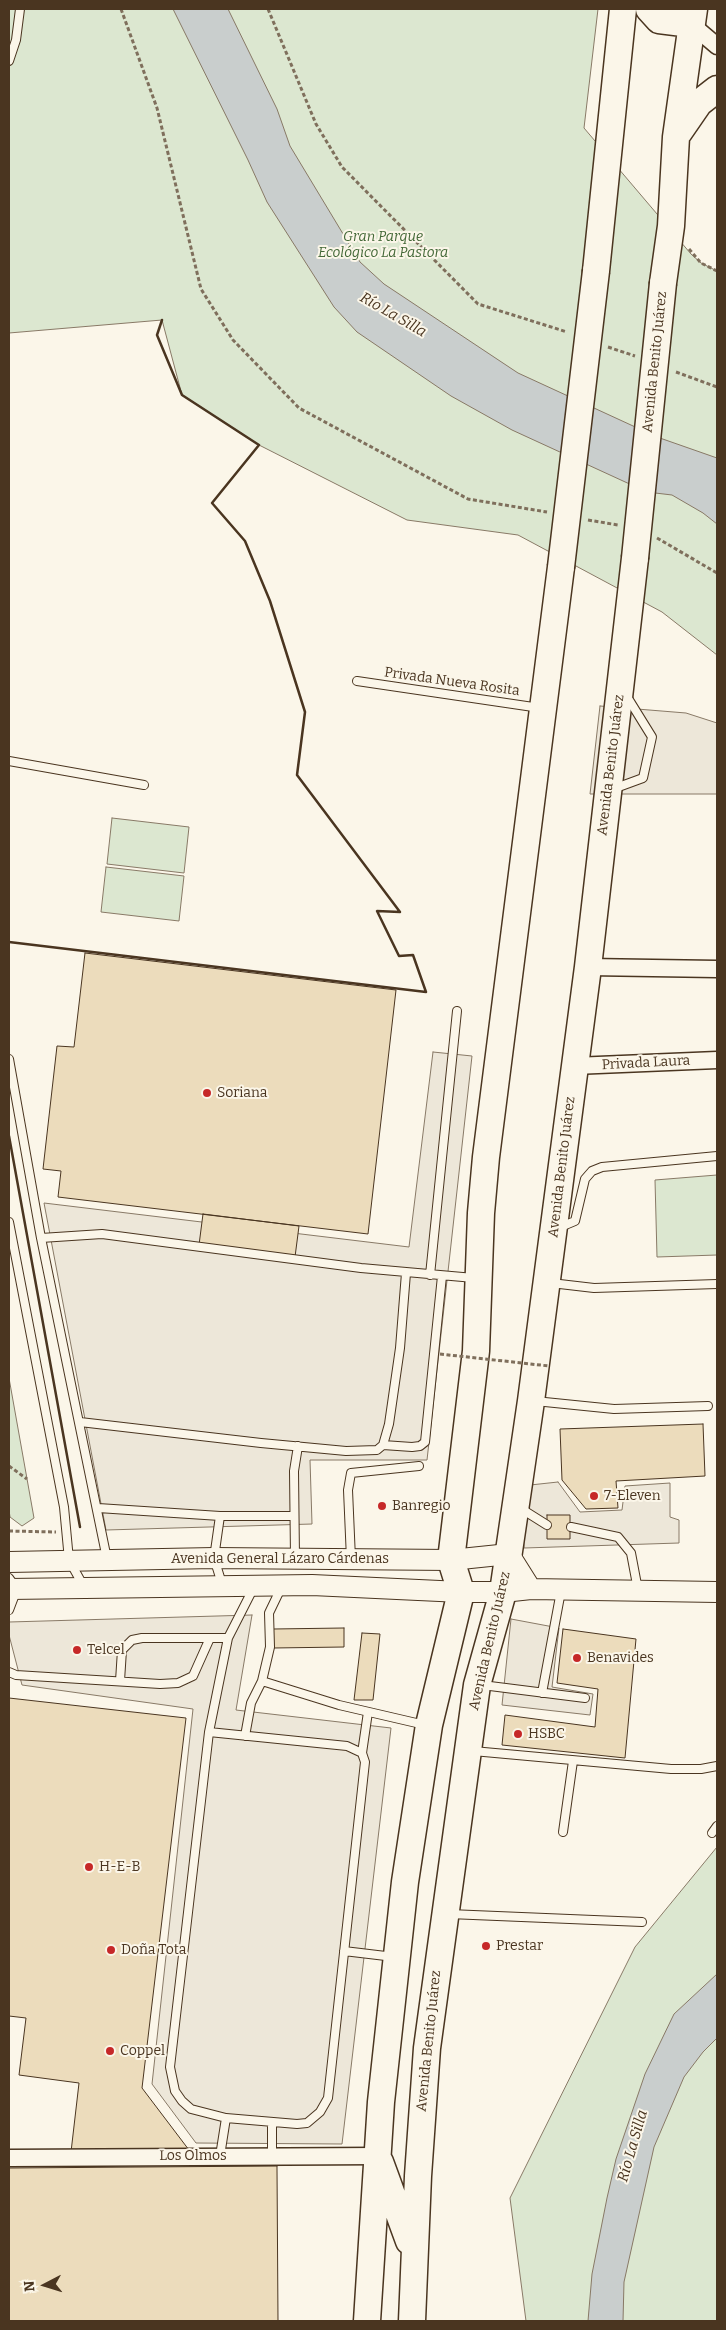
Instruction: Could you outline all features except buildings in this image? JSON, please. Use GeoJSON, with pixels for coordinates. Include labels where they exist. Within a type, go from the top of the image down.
{"type":"FeatureCollection","features":[{"type":"Feature","properties":{"kind":"main road"},"geometry":{"type":"LineString","coordinates":[[367,2321],[378,2156],[396,1958],[429,1725],[461,1592],[450,1560],[476,1351],[487,1148],[561,567],[596,271],[623,9]]}},
{"type":"Feature","properties":{"kind":"main road"},"geometry":{"type":"LineString","coordinates":[[649,9],[659,20],[693,16]]}},
{"type":"Feature","properties":{"kind":"main road","name":"Avenida Benito Juárez"},"geometry":{"type":"LineString","coordinates":[[412,2321],[426,2048],[477,1685],[503,1592],[547,1282],[588,967],[635,558],[663,283],[672,226],[676,136],[693,16]]}},
{"type":"Feature","properties":{"kind":"main road"},"geometry":{"type":"LineString","coordinates":[[676,136],[699,103],[717,89]]}},
{"type":"Feature","properties":{"kind":"main road"},"geometry":{"type":"LineString","coordinates":[[378,2156],[414,2256]]}},
{"type":"Feature","properties":{"kind":"street"},"geometry":{"type":"LineString","coordinates":[[693,16],[717,46]]}},
{"type":"Feature","properties":{"kind":"street"},"geometry":{"type":"LineString","coordinates":[[588,967],[717,969]]}},
{"type":"Feature","properties":{"kind":"street","name":"Privada Laura"},"geometry":{"type":"LineString","coordinates":[[574,1066],[717,1060]]}},
{"type":"Feature","properties":{"kind":"street"},"geometry":{"type":"LineString","coordinates":[[509,1554],[530,1589]]}},
{"type":"Feature","properties":{"kind":"street","name":"Avenida General Lázaro Cárdenas"},"geometry":{"type":"LineString","coordinates":[[9,1562],[214,1558],[450,1560],[509,1554]]}},
{"type":"Feature","properties":{"kind":"street","name":"Avenida General Lázaro Cárdenas"},"geometry":{"type":"LineString","coordinates":[[11,1585],[85,1588],[282,1586],[461,1592],[503,1592],[530,1589],[717,1592]]}},
{"type":"Feature","properties":{"kind":"street","name":"Los Olmos"},"geometry":{"type":"LineString","coordinates":[[9,2158],[378,2156]]}},
{"type":"Feature","properties":{"kind":"lane"},"geometry":{"type":"LineString","coordinates":[[9,61],[16,40],[20,9]]}},
{"type":"Feature","properties":{"kind":"lane","name":"Privada Nueva Rosita"},"geometry":{"type":"LineString","coordinates":[[356,681],[544,708]]}},
{"type":"Feature","properties":{"kind":"lane"},"geometry":{"type":"LineString","coordinates":[[608,790],[643,778],[652,737],[620,686]]}},
{"type":"Feature","properties":{"kind":"lane"},"geometry":{"type":"LineString","coordinates":[[9,761],[144,785]]}},
{"type":"Feature","properties":{"kind":"lane"},"geometry":{"type":"LineString","coordinates":[[430,1275],[457,1011]]}},
{"type":"Feature","properties":{"kind":"lane"},"geometry":{"type":"LineString","coordinates":[[9,1059],[42,1238],[108,1560]]}},
{"type":"Feature","properties":{"kind":"lane"},"geometry":{"type":"LineString","coordinates":[[555,1218],[562,1226],[575,1221],[585,1179],[592,1171],[602,1167],[717,1156]]}},
{"type":"Feature","properties":{"kind":"lane"},"geometry":{"type":"LineString","coordinates":[[9,1222],[64,1507],[69,1560],[85,1588]]}},
{"type":"Feature","properties":{"kind":"lane"},"geometry":{"type":"LineString","coordinates":[[42,1238],[102,1234],[406,1273],[481,1279]]}},
{"type":"Feature","properties":{"kind":"lane"},"geometry":{"type":"LineString","coordinates":[[80,1422],[298,1446],[366,1451],[377,1450],[383,1445],[389,1424],[400,1348],[406,1273]]}},
{"type":"Feature","properties":{"kind":"lane"},"geometry":{"type":"LineString","coordinates":[[383,1445],[420,1446],[425,1442],[442,1276]]}},
{"type":"Feature","properties":{"kind":"lane"},"geometry":{"type":"LineString","coordinates":[[547,1282],[594,1288],[717,1284]]}},
{"type":"Feature","properties":{"kind":"lane"},"geometry":{"type":"LineString","coordinates":[[531,1400],[614,1409],[708,1406]]}},
{"type":"Feature","properties":{"kind":"lane"},"geometry":{"type":"LineString","coordinates":[[295,1558],[294,1471],[298,1446]]}},
{"type":"Feature","properties":{"kind":"lane"},"geometry":{"type":"LineString","coordinates":[[351,1559],[348,1490],[351,1473],[418,1466]]}},
{"type":"Feature","properties":{"kind":"lane"},"geometry":{"type":"LineString","coordinates":[[516,1506],[547,1525]]}},
{"type":"Feature","properties":{"kind":"lane"},"geometry":{"type":"LineString","coordinates":[[98,1508],[220,1516],[294,1516]]}},
{"type":"Feature","properties":{"kind":"lane"},"geometry":{"type":"LineString","coordinates":[[220,1516],[214,1558],[223,1586]]}},
{"type":"Feature","properties":{"kind":"lane"},"geometry":{"type":"LineString","coordinates":[[570,1527],[604,1532],[618,1537],[631,1553],[638,1590]]}},
{"type":"Feature","properties":{"kind":"lane"},"geometry":{"type":"LineString","coordinates":[[9,1610],[11,1585]]}},
{"type":"Feature","properties":{"kind":"lane"},"geometry":{"type":"LineString","coordinates":[[255,1586],[228,1638],[209,1732],[170,2067],[175,2091],[182,2101],[191,2108],[226,2118],[298,2124],[307,2122],[320,2112],[328,2098],[365,1762],[362,1753],[368,1712]]}},
{"type":"Feature","properties":{"kind":"lane"},"geometry":{"type":"LineString","coordinates":[[245,1736],[251,1703],[262,1681],[270,1647],[269,1613],[282,1586]]}},
{"type":"Feature","properties":{"kind":"lane"},"geometry":{"type":"LineString","coordinates":[[542,1693],[561,1590]]}},
{"type":"Feature","properties":{"kind":"lane"},"geometry":{"type":"LineString","coordinates":[[120,1681],[122,1650],[132,1640],[142,1638],[228,1638]]}},
{"type":"Feature","properties":{"kind":"lane"},"geometry":{"type":"LineString","coordinates":[[9,1672],[16,1676],[160,1684],[187,1680],[197,1671],[210,1638]]}},
{"type":"Feature","properties":{"kind":"lane"},"geometry":{"type":"LineString","coordinates":[[262,1681],[303,1695],[429,1725]]}},
{"type":"Feature","properties":{"kind":"lane"},"geometry":{"type":"LineString","coordinates":[[477,1685],[585,1698]]}},
{"type":"Feature","properties":{"kind":"lane"},"geometry":{"type":"LineString","coordinates":[[209,1732],[347,1746],[362,1753]]}},
{"type":"Feature","properties":{"kind":"lane"},"geometry":{"type":"LineString","coordinates":[[468,1750],[573,1761],[680,1769],[701,1769],[717,1766]]}},
{"type":"Feature","properties":{"kind":"lane"},"geometry":{"type":"LineString","coordinates":[[563,1832],[573,1761]]}},
{"type":"Feature","properties":{"kind":"lane"},"geometry":{"type":"LineString","coordinates":[[712,1834],[717,1826]]}},
{"type":"Feature","properties":{"kind":"lane"},"geometry":{"type":"LineString","coordinates":[[445,1914],[642,1922]]}},
{"type":"Feature","properties":{"kind":"lane"},"geometry":{"type":"LineString","coordinates":[[344,1951],[396,1958]]}},
{"type":"Feature","properties":{"kind":"lane"},"geometry":{"type":"LineString","coordinates":[[220,2156],[226,2118]]}},
{"type":"Feature","properties":{"kind":"lane"},"geometry":{"type":"LineString","coordinates":[[272,2122],[272,2156]]}},
{"type":"Feature","properties":{"kind":"path"},"geometry":{"type":"LineString","coordinates":[[121,9],[157,108],[201,289],[233,340],[299,408],[307,413],[468,499],[555,514]]}},
{"type":"Feature","properties":{"kind":"path"},"geometry":{"type":"LineString","coordinates":[[268,9],[316,124],[342,167],[478,304],[572,334]]}},
{"type":"Feature","properties":{"kind":"path"},"geometry":{"type":"LineString","coordinates":[[672,226],[701,263],[717,271]]}},
{"type":"Feature","properties":{"kind":"path"},"geometry":{"type":"LineString","coordinates":[[599,343],[644,359]]}},
{"type":"Feature","properties":{"kind":"path"},"geometry":{"type":"LineString","coordinates":[[669,369],[717,386]]}},
{"type":"Feature","properties":{"kind":"path"},"geometry":{"type":"LineString","coordinates":[[584,519],[623,526]]}},
{"type":"Feature","properties":{"kind":"path"},"geometry":{"type":"LineString","coordinates":[[650,535],[717,573]]}},
{"type":"Feature","properties":{"kind":"path"},"geometry":{"type":"LineString","coordinates":[[440,1354],[549,1366]]}},
{"type":"Feature","properties":{"kind":"path"},"geometry":{"type":"LineString","coordinates":[[9,1466],[27,1479]]}},
{"type":"Feature","properties":{"kind":"path"},"geometry":{"type":"LineString","coordinates":[[9,1531],[67,1532]]}},
{"type":"Feature","properties":{"kind":"green space","name":"Gran Parque Ecológico La Pastora"},"geometry":{"type":"Polygon","coordinates":[[[9,9],[598,9],[584,128],[691,254],[701,263],[717,271],[717,655],[662,612],[518,535],[407,520],[259,445],[182,395],[162,320],[9,333],[9,9]]]}},
{"type":"Feature","properties":{"kind":"green space"},"geometry":{"type":"Polygon","coordinates":[[[112,818],[189,827],[184,873],[107,864],[112,818]]]}},
{"type":"Feature","properties":{"kind":"green space"},"geometry":{"type":"Polygon","coordinates":[[[106,867],[184,876],[179,921],[101,912],[106,867]]]}},
{"type":"Feature","properties":{"kind":"green space"},"geometry":{"type":"Polygon","coordinates":[[[717,1175],[717,1255],[657,1257],[655,1180],[717,1175]]]}},
{"type":"Feature","properties":{"kind":"green space"},"geometry":{"type":"Polygon","coordinates":[[[9,1378],[34,1518],[22,1526],[10,1517],[9,1510],[9,1378]]]}},
{"type":"Feature","properties":{"kind":"green space"},"geometry":{"type":"Polygon","coordinates":[[[717,1847],[717,2321],[526,2321],[510,2198],[635,1947],[717,1847]]]}},
{"type":"Feature","properties":{"kind":"shaded area"},"geometry":{"type":"Polygon","coordinates":[[[600,706],[686,713],[717,723],[717,794],[590,794],[600,706]]]}},
{"type":"Feature","properties":{"kind":"shaded area"},"geometry":{"type":"Polygon","coordinates":[[[433,1052],[472,1056],[427,1460],[310,1460],[312,1524],[106,1530],[44,1203],[409,1247],[433,1052]]]}},
{"type":"Feature","properties":{"kind":"shaded area"},"geometry":{"type":"Polygon","coordinates":[[[558,1482],[580,1512],[622,1510],[625,1486],[670,1483],[670,1517],[679,1520],[679,1543],[524,1548],[521,1486],[558,1482]]]}},
{"type":"Feature","properties":{"kind":"shaded area"},"geometry":{"type":"Polygon","coordinates":[[[252,1615],[236,1710],[391,1728],[342,2144],[196,2143],[152,2084],[193,1709],[22,1685],[9,1635],[9,1622],[252,1615]]]}},
{"type":"Feature","properties":{"kind":"shaded area"},"geometry":{"type":"Polygon","coordinates":[[[511,1619],[559,1628],[552,1687],[593,1694],[590,1715],[502,1705],[511,1619]]]}},
{"type":"Feature","properties":{"kind":"water","name":"Río La Silla"},"geometry":{"type":"Polygon","coordinates":[[[173,9],[228,9],[277,109],[290,146],[360,262],[384,284],[518,373],[657,437],[717,458],[717,524],[703,513],[672,495],[647,492],[512,430],[451,396],[357,332],[334,307],[267,202],[173,9]]]}},
{"type":"Feature","properties":{"kind":"water","name":"Río La Silla"},"geometry":{"type":"Polygon","coordinates":[[[717,1974],[717,2038],[703,2052],[684,2077],[654,2147],[624,2282],[623,2321],[588,2321],[592,2274],[616,2159],[645,2074],[674,2014],[717,1974]]]}},
{"type":"Feature","properties":{"kind":"wall"},"geometry":{"type":"LineString","coordinates":[[9,942],[426,992],[413,955],[399,956],[377,911],[400,912],[297,775],[305,712],[270,601],[245,541],[212,503],[259,445],[182,395],[157,335],[162,320]]}},
{"type":"Feature","properties":{"kind":"wall"},"geometry":{"type":"LineString","coordinates":[[9,1136],[80,1527]]}},
{"type":"Feature","properties":{"kind":"place","name":"Soriana"},"geometry":{"type":"Point","coordinates":[207,1093]}},
{"type":"Feature","properties":{"kind":"place","name":"7-Eleven"},"geometry":{"type":"Point","coordinates":[594,1496]}},
{"type":"Feature","properties":{"kind":"place","name":"Banregio"},"geometry":{"type":"Point","coordinates":[382,1506]}},
{"type":"Feature","properties":{"kind":"place","name":"Telcel"},"geometry":{"type":"Point","coordinates":[77,1650]}},
{"type":"Feature","properties":{"kind":"place","name":"Benavides"},"geometry":{"type":"Point","coordinates":[577,1658]}},
{"type":"Feature","properties":{"kind":"place","name":"HSBC"},"geometry":{"type":"Point","coordinates":[518,1734]}},
{"type":"Feature","properties":{"kind":"place","name":"H-E-B"},"geometry":{"type":"Point","coordinates":[89,1867]}},
{"type":"Feature","properties":{"kind":"place","name":"Prestar"},"geometry":{"type":"Point","coordinates":[486,1946]}},
{"type":"Feature","properties":{"kind":"place","name":"Doña Tota"},"geometry":{"type":"Point","coordinates":[111,1950]}},
{"type":"Feature","properties":{"kind":"place","name":"Coppel"},"geometry":{"type":"Point","coordinates":[110,2051]}}]}
